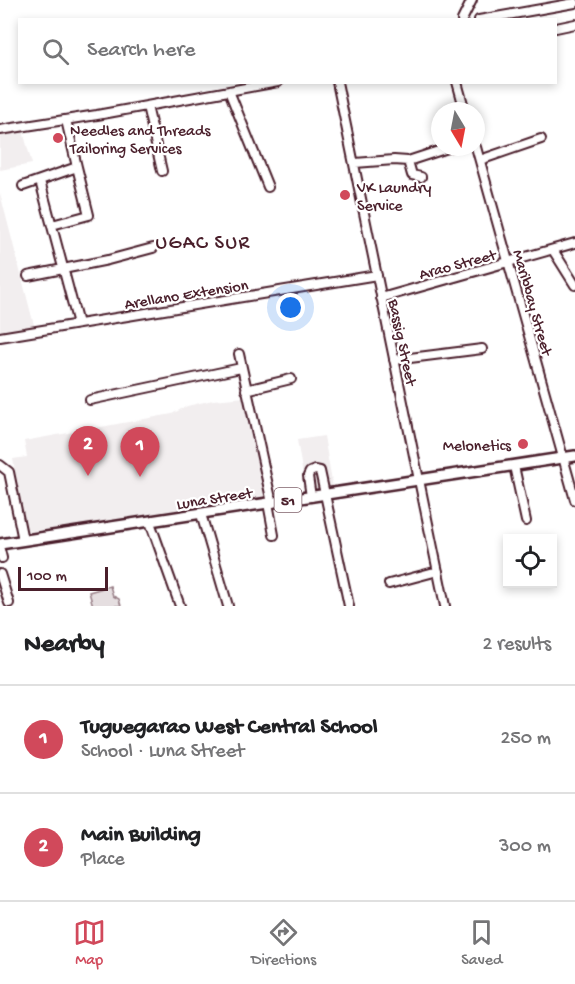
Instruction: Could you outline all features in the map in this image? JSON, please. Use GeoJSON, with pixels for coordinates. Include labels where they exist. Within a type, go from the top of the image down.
{"type":"FeatureCollection","features":[{"type":"Feature","properties":{"kind":"main road","name":"Luna Street"},"geometry":{"type":"LineString","coordinates":[[0,544],[575,456]]}},
{"type":"Feature","properties":{"kind":"street"},"geometry":{"type":"LineString","coordinates":[[463,18],[472,0]]}},
{"type":"Feature","properties":{"kind":"street"},"geometry":{"type":"LineString","coordinates":[[491,18],[575,3]]}},
{"type":"Feature","properties":{"kind":"street"},"geometry":{"type":"LineString","coordinates":[[557,28],[575,24]]}},
{"type":"Feature","properties":{"kind":"street"},"geometry":{"type":"LineString","coordinates":[[224,84],[268,187]]}},
{"type":"Feature","properties":{"kind":"street"},"geometry":{"type":"LineString","coordinates":[[0,130],[267,84]]}},
{"type":"Feature","properties":{"kind":"street","name":"Bassig Street"},"geometry":{"type":"LineString","coordinates":[[338,84],[445,606]]}},
{"type":"Feature","properties":{"kind":"street"},"geometry":{"type":"LineString","coordinates":[[458,84],[463,102]]}},
{"type":"Feature","properties":{"kind":"street"},"geometry":{"type":"LineString","coordinates":[[147,106],[162,171]]}},
{"type":"Feature","properties":{"kind":"street"},"geometry":{"type":"LineString","coordinates":[[52,225],[89,215],[66,120]]}},
{"type":"Feature","properties":{"kind":"street"},"geometry":{"type":"LineString","coordinates":[[480,160],[541,139]]}},
{"type":"Feature","properties":{"kind":"street"},"geometry":{"type":"LineString","coordinates":[[355,163],[408,161],[431,154]]}},
{"type":"Feature","properties":{"kind":"street","name":"Maribbay Street"},"geometry":{"type":"LineString","coordinates":[[479,156],[575,500]]}},
{"type":"Feature","properties":{"kind":"street"},"geometry":{"type":"LineString","coordinates":[[408,161],[412,175],[421,177]]}},
{"type":"Feature","properties":{"kind":"street"},"geometry":{"type":"LineString","coordinates":[[23,186],[77,167]]}},
{"type":"Feature","properties":{"kind":"street"},"geometry":{"type":"LineString","coordinates":[[40,181],[78,324]]}},
{"type":"Feature","properties":{"kind":"street","name":"Arao Street"},"geometry":{"type":"LineString","coordinates":[[381,298],[575,243]]}},
{"type":"Feature","properties":{"kind":"street"},"geometry":{"type":"LineString","coordinates":[[28,276],[103,262],[153,248]]}},
{"type":"Feature","properties":{"kind":"street"},"geometry":{"type":"LineString","coordinates":[[553,250],[575,285]]}},
{"type":"Feature","properties":{"kind":"street","name":"Arellano Extension"},"geometry":{"type":"LineString","coordinates":[[0,337],[377,275]]}},
{"type":"Feature","properties":{"kind":"street"},"geometry":{"type":"LineString","coordinates":[[394,360],[482,349]]}},
{"type":"Feature","properties":{"kind":"street"},"geometry":{"type":"LineString","coordinates":[[239,354],[270,503],[274,535]]}},
{"type":"Feature","properties":{"kind":"street"},"geometry":{"type":"LineString","coordinates":[[90,400],[241,369]]}},
{"type":"Feature","properties":{"kind":"street"},"geometry":{"type":"LineString","coordinates":[[246,390],[291,379]]}},
{"type":"Feature","properties":{"kind":"street"},"geometry":{"type":"LineString","coordinates":[[0,465],[9,472],[22,540]]}},
{"type":"Feature","properties":{"kind":"street"},"geometry":{"type":"LineString","coordinates":[[513,466],[526,521]]}},
{"type":"Feature","properties":{"kind":"street"},"geometry":{"type":"LineString","coordinates":[[311,497],[308,476],[310,472],[320,471],[349,606]]}},
{"type":"Feature","properties":{"kind":"street"},"geometry":{"type":"LineString","coordinates":[[201,514],[228,606]]}},
{"type":"Feature","properties":{"kind":"street"},"geometry":{"type":"LineString","coordinates":[[150,522],[180,606]]}},
{"type":"Feature","properties":{"kind":"street"},"geometry":{"type":"LineString","coordinates":[[389,584],[438,572]]}},
{"type":"Feature","properties":{"kind":"street"},"geometry":{"type":"LineString","coordinates":[[0,574],[9,603]]}},
{"type":"Feature","properties":{"kind":"shaded area"},"geometry":{"type":"Polygon","coordinates":[[[23,131],[32,164],[0,170],[0,135],[23,131]]]}},
{"type":"Feature","properties":{"kind":"shaded area"},"geometry":{"type":"Polygon","coordinates":[[[0,193],[35,329],[0,334],[0,193]]]}},
{"type":"Feature","properties":{"kind":"shaded area"},"geometry":{"type":"Polygon","coordinates":[[[246,397],[269,495],[25,534],[13,459],[27,457],[24,441],[172,414],[187,406],[213,400],[246,397]]]}},
{"type":"Feature","properties":{"kind":"shaded area"},"geometry":{"type":"Polygon","coordinates":[[[324,436],[333,488],[306,493],[297,440],[324,436]]]}},
{"type":"Feature","properties":{"kind":"shaded area"},"geometry":{"type":"Polygon","coordinates":[[[110,586],[113,596],[119,599],[121,606],[93,606],[89,592],[110,586]]]}},
{"type":"Feature","properties":{"kind":"place","name":"Needles and Threads Tailoring Services"},"geometry":{"type":"Point","coordinates":[58,138]}},
{"type":"Feature","properties":{"kind":"place","name":"VK Laundry Service"},"geometry":{"type":"Point","coordinates":[345,195]}},
{"type":"Feature","properties":{"kind":"place","name":"Melonetics"},"geometry":{"type":"Point","coordinates":[523,444]}},
{"type":"Feature","properties":{"kind":"place","name":"Main Building"},"geometry":{"type":"Point","coordinates":[88,476]}},
{"type":"Feature","properties":{"kind":"place","name":"Tuguegarao West Central School"},"geometry":{"type":"Point","coordinates":[140,477]}},
{"type":"Feature","properties":{"kind":"district","name":"UGAC SUR"},"geometry":{"type":"Point","coordinates":[203,241]}}]}
